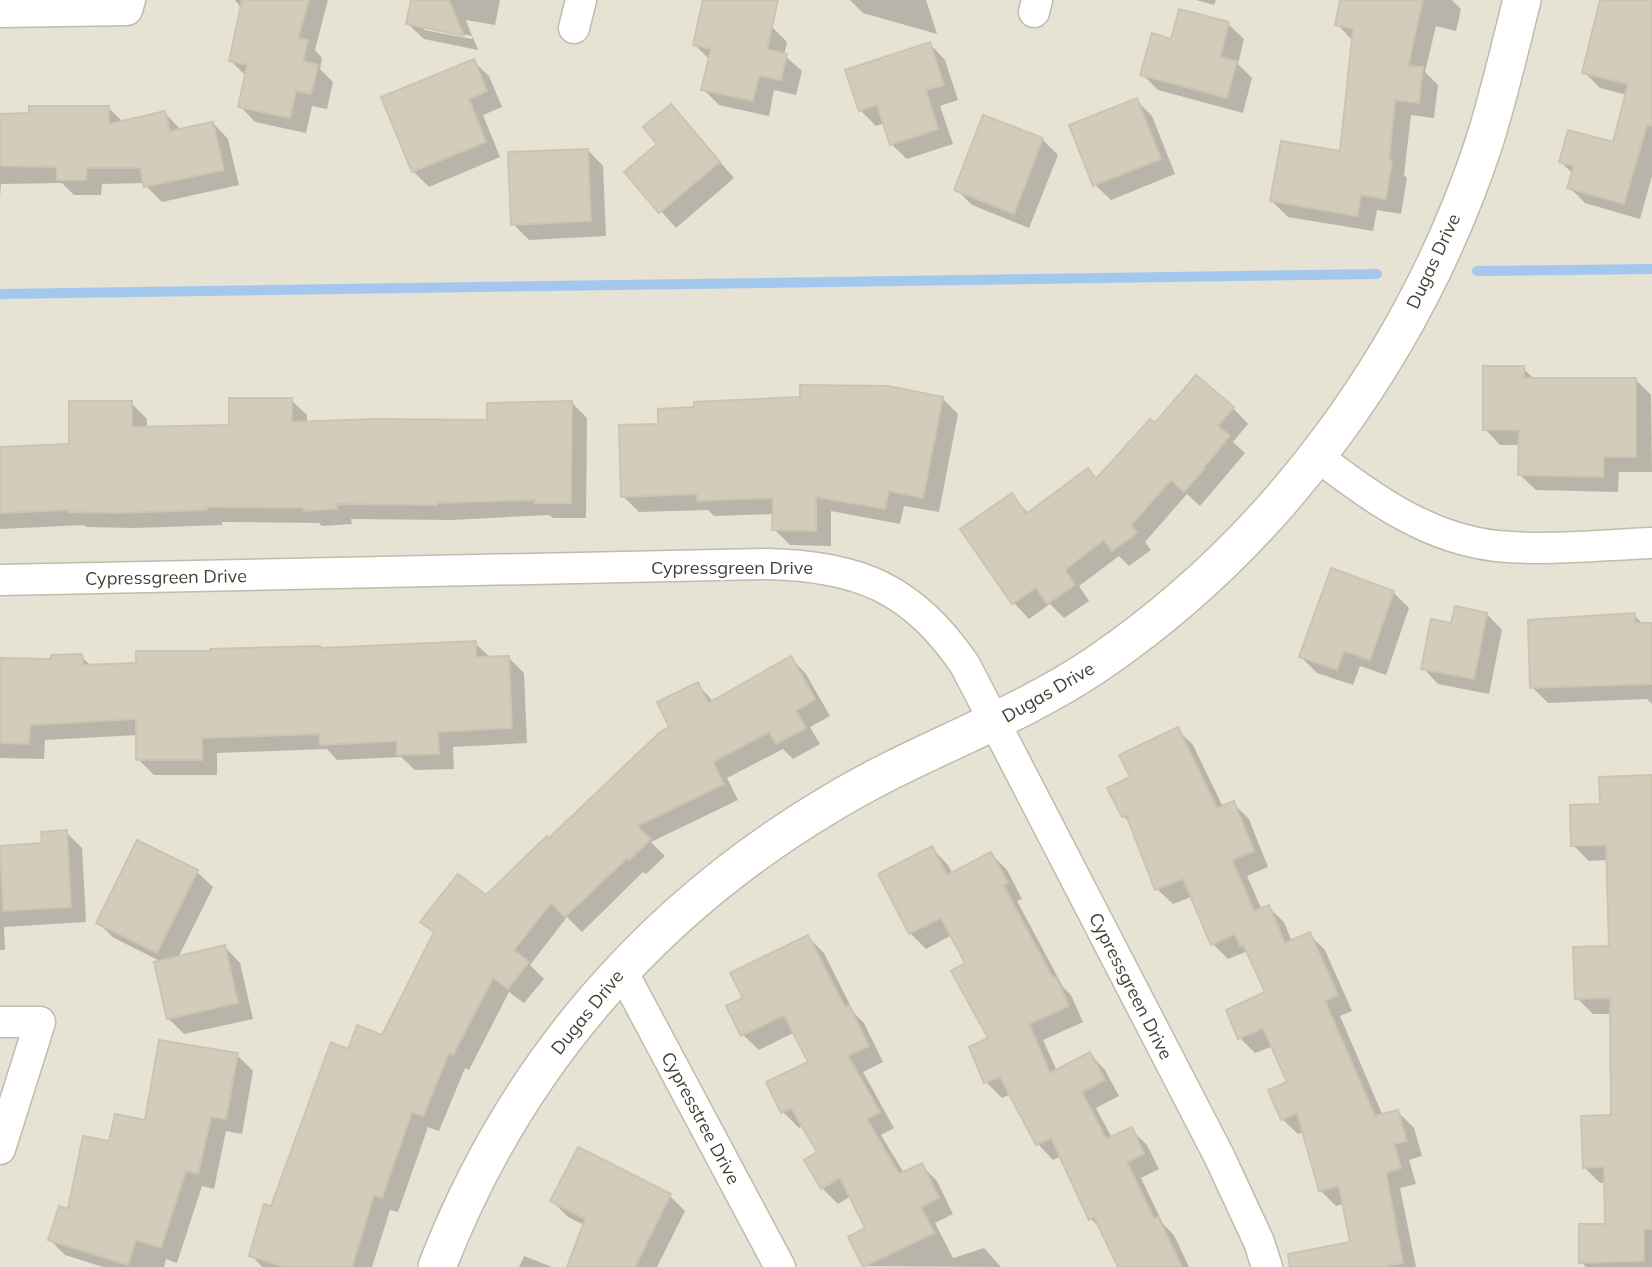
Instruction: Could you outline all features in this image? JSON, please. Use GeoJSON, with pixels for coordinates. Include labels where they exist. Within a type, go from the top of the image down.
{"type":"FeatureCollection","features":[{"type":"Feature","properties":{"kind":"street","name":"Dugas Drive"},"geometry":{"type":"LineString","coordinates":[[437,1267],[460,1210],[510,1117],[570,1030],[621,969],[659,931],[763,847],[835,801],[995,722],[1097,664],[1196,584],[1261,522],[1318,456],[1395,341],[1443,243],[1484,142],[1522,0]]}},
{"type":"Feature","properties":{"kind":"street"},"geometry":{"type":"LineString","coordinates":[[0,12],[129,5]]}},
{"type":"Feature","properties":{"kind":"street"},"geometry":{"type":"LineString","coordinates":[[1318,456],[1375,499],[1401,514],[1427,527],[1475,542],[1521,547],[1652,543]]}},
{"type":"Feature","properties":{"kind":"street","name":"Cypressgreen Drive"},"geometry":{"type":"LineString","coordinates":[[0,580],[753,564],[818,566],[873,582],[916,608],[950,643],[965,665],[1219,1156],[1259,1242],[1267,1267]]}},
{"type":"Feature","properties":{"kind":"street","name":"Cypresstree Drive"},"geometry":{"type":"LineString","coordinates":[[621,969],[780,1267]]}},
{"type":"Feature","properties":{"kind":"street"},"geometry":{"type":"LineString","coordinates":[[0,1023],[40,1022],[0,1149]]}},
{"type":"Feature","properties":{"kind":"shaded area"},"geometry":{"type":"Polygon","coordinates":[[[0,0],[1652,0],[1652,1267],[0,1267],[0,0]]]}},
{"type":"Feature","properties":{"kind":"building"},"geometry":{"type":"Polygon","coordinates":[[[242,0],[309,0],[298,38],[308,40],[303,61],[318,65],[311,94],[296,91],[290,118],[238,107],[247,65],[229,61],[242,0]]]}},
{"type":"Feature","properties":{"kind":"building"},"geometry":{"type":"Polygon","coordinates":[[[411,0],[449,0],[464,36],[406,24],[411,0]]]}},
{"type":"Feature","properties":{"kind":"building"},"geometry":{"type":"Polygon","coordinates":[[[703,0],[778,0],[767,49],[787,54],[781,80],[759,76],[753,101],[701,90],[711,49],[693,45],[703,0]]]}},
{"type":"Feature","properties":{"kind":"building"},"geometry":{"type":"Polygon","coordinates":[[[1340,0],[1423,0],[1408,66],[1423,67],[1419,103],[1395,100],[1389,160],[1392,161],[1386,199],[1361,195],[1357,216],[1270,201],[1281,141],[1340,151],[1353,29],[1335,25],[1340,0]]]}},
{"type":"Feature","properties":{"kind":"building"},"geometry":{"type":"Polygon","coordinates":[[[1600,0],[1652,0],[1652,126],[1647,125],[1624,204],[1567,188],[1574,166],[1559,162],[1568,130],[1613,142],[1628,84],[1582,73],[1600,0]]]}},
{"type":"Feature","properties":{"kind":"building"},"geometry":{"type":"Polygon","coordinates":[[[1179,9],[1229,22],[1220,57],[1237,61],[1227,98],[1140,75],[1152,33],[1171,39],[1179,9]]]}},
{"type":"Feature","properties":{"kind":"building"},"geometry":{"type":"Polygon","coordinates":[[[930,42],[944,85],[926,90],[938,129],[890,145],[877,105],[859,111],[845,70],[930,42]]]}},
{"type":"Feature","properties":{"kind":"building"},"geometry":{"type":"Polygon","coordinates":[[[474,59],[487,91],[469,99],[486,142],[412,172],[381,97],[474,59]]]}},
{"type":"Feature","properties":{"kind":"building"},"geometry":{"type":"Polygon","coordinates":[[[1137,98],[1161,159],[1093,186],[1069,125],[1137,98]]]}},
{"type":"Feature","properties":{"kind":"building"},"geometry":{"type":"Polygon","coordinates":[[[671,104],[720,162],[659,213],[624,172],[657,144],[643,127],[671,104]]]}},
{"type":"Feature","properties":{"kind":"building"},"geometry":{"type":"Polygon","coordinates":[[[29,106],[109,106],[109,124],[165,111],[170,131],[213,122],[224,170],[144,187],[140,168],[87,168],[86,180],[57,180],[57,167],[0,166],[0,114],[29,113],[29,106]]]}},
{"type":"Feature","properties":{"kind":"building"},"geometry":{"type":"Polygon","coordinates":[[[983,115],[1043,138],[1014,214],[954,190],[983,115]]]}},
{"type":"Feature","properties":{"kind":"building"},"geometry":{"type":"Polygon","coordinates":[[[588,149],[591,221],[511,225],[508,152],[588,149]]]}},
{"type":"Feature","properties":{"kind":"building"},"geometry":{"type":"Polygon","coordinates":[[[1483,366],[1524,366],[1524,378],[1636,378],[1636,457],[1604,457],[1603,477],[1518,475],[1519,430],[1483,430],[1483,366]]]}},
{"type":"Feature","properties":{"kind":"building"},"geometry":{"type":"Polygon","coordinates":[[[1196,375],[1234,407],[1218,426],[1230,436],[1205,468],[1184,492],[1171,480],[1131,525],[1137,533],[1112,551],[1104,540],[1065,570],[1075,585],[1047,604],[1036,588],[1012,604],[960,529],[1012,493],[1026,514],[1088,468],[1096,479],[1150,419],[1155,423],[1196,375]]]}},
{"type":"Feature","properties":{"kind":"building"},"geometry":{"type":"Polygon","coordinates":[[[800,385],[888,386],[943,397],[923,498],[889,491],[885,509],[816,497],[816,531],[772,530],[773,498],[697,501],[697,494],[621,497],[619,425],[658,424],[658,409],[694,407],[694,402],[800,397],[800,385]]]}},
{"type":"Feature","properties":{"kind":"building"},"geometry":{"type":"Polygon","coordinates":[[[229,398],[292,398],[292,422],[374,419],[487,420],[487,403],[572,401],[571,503],[535,503],[535,500],[437,505],[336,504],[337,509],[304,511],[304,508],[207,507],[207,510],[118,513],[69,510],[0,513],[0,447],[69,444],[69,401],[132,401],[132,427],[229,425],[229,398]]]}},
{"type":"Feature","properties":{"kind":"building"},"geometry":{"type":"Polygon","coordinates":[[[1331,568],[1394,591],[1370,660],[1344,651],[1337,670],[1299,657],[1331,568]]]}},
{"type":"Feature","properties":{"kind":"building"},"geometry":{"type":"Polygon","coordinates":[[[1455,606],[1487,613],[1474,679],[1421,669],[1431,619],[1451,623],[1455,606]]]}},
{"type":"Feature","properties":{"kind":"building"},"geometry":{"type":"Polygon","coordinates":[[[1635,613],[1635,623],[1652,623],[1652,684],[1530,688],[1528,620],[1635,613]]]}},
{"type":"Feature","properties":{"kind":"building"},"geometry":{"type":"Polygon","coordinates":[[[476,641],[476,657],[509,656],[512,728],[438,732],[439,754],[397,755],[397,741],[320,745],[319,734],[202,738],[202,760],[136,760],[136,719],[30,725],[29,744],[0,743],[0,658],[51,659],[51,655],[82,654],[83,665],[136,663],[136,651],[320,648],[476,641]]]}},
{"type":"Feature","properties":{"kind":"building"},"geometry":{"type":"Polygon","coordinates":[[[791,656],[815,699],[796,711],[806,728],[776,744],[769,732],[713,762],[724,784],[637,826],[651,839],[565,917],[551,903],[514,950],[529,962],[508,989],[493,978],[453,1055],[449,1053],[423,1116],[412,1112],[382,1198],[374,1195],[352,1267],[285,1267],[249,1256],[264,1204],[271,1206],[331,1042],[348,1049],[357,1025],[382,1035],[434,932],[420,922],[458,874],[486,895],[660,732],[669,727],[657,702],[698,682],[708,703],[791,656]]]}},
{"type":"Feature","properties":{"kind":"building"},"geometry":{"type":"Polygon","coordinates":[[[1178,727],[1217,808],[1234,801],[1254,851],[1232,860],[1254,911],[1269,905],[1285,943],[1310,932],[1338,995],[1325,1001],[1375,1116],[1398,1110],[1407,1141],[1394,1144],[1401,1168],[1386,1173],[1403,1263],[1381,1267],[1290,1267],[1288,1254],[1350,1242],[1339,1186],[1319,1191],[1297,1113],[1281,1120],[1268,1090],[1287,1082],[1263,1028],[1238,1039],[1226,1010],[1265,992],[1243,944],[1240,946],[1235,934],[1211,945],[1183,879],[1155,890],[1126,815],[1122,817],[1107,788],[1130,777],[1119,755],[1178,727]]]}},
{"type":"Feature","properties":{"kind":"building"},"geometry":{"type":"Polygon","coordinates":[[[1652,775],[1652,1229],[1644,1229],[1644,1261],[1579,1263],[1579,1224],[1605,1224],[1604,1167],[1583,1168],[1581,1116],[1611,1115],[1610,998],[1575,999],[1573,947],[1609,946],[1606,845],[1571,846],[1570,805],[1600,804],[1599,777],[1652,775]]]}},
{"type":"Feature","properties":{"kind":"building"},"geometry":{"type":"Polygon","coordinates":[[[67,830],[71,907],[3,911],[0,846],[42,843],[41,832],[67,830]]]}},
{"type":"Feature","properties":{"kind":"building"},"geometry":{"type":"Polygon","coordinates":[[[137,840],[198,870],[157,953],[96,923],[137,840]]]}},
{"type":"Feature","properties":{"kind":"building"},"geometry":{"type":"Polygon","coordinates":[[[932,846],[947,875],[991,852],[1008,883],[1003,885],[1053,978],[1056,977],[1069,1006],[1029,1024],[1050,1073],[1090,1052],[1105,1080],[1082,1092],[1106,1139],[1132,1127],[1144,1154],[1127,1162],[1154,1219],[1158,1217],[1182,1267],[1118,1267],[1094,1217],[1089,1220],[1051,1138],[1036,1145],[1000,1077],[984,1083],[969,1047],[988,1038],[951,971],[965,963],[941,918],[909,934],[878,874],[932,846]]]}},
{"type":"Feature","properties":{"kind":"building"},"geometry":{"type":"Polygon","coordinates":[[[808,935],[845,1007],[849,1005],[869,1046],[848,1056],[880,1112],[867,1119],[899,1174],[922,1163],[939,1198],[921,1207],[934,1233],[863,1267],[848,1237],[865,1228],[840,1178],[821,1189],[804,1160],[817,1152],[791,1108],[781,1113],[766,1082],[808,1062],[784,1015],[741,1036],[726,1006],[743,998],[730,973],[808,935]]]}},
{"type":"Feature","properties":{"kind":"building"},"geometry":{"type":"Polygon","coordinates":[[[225,945],[238,1003],[167,1019],[154,962],[225,945]]]}},
{"type":"Feature","properties":{"kind":"building"},"geometry":{"type":"Polygon","coordinates":[[[159,1040],[238,1053],[226,1119],[211,1117],[198,1174],[186,1171],[161,1248],[136,1240],[128,1265],[48,1240],[59,1206],[68,1209],[83,1136],[109,1141],[115,1114],[145,1120],[159,1040]]]}},
{"type":"Feature","properties":{"kind":"building"},"geometry":{"type":"Polygon","coordinates":[[[578,1147],[671,1194],[635,1267],[567,1267],[585,1219],[550,1201],[578,1147]]]}},
{"type":"Feature","properties":{"kind":"waterway"},"geometry":{"type":"LineString","coordinates":[[1477,271],[1652,269]]}},
{"type":"Feature","properties":{"kind":"waterway"},"geometry":{"type":"LineString","coordinates":[[0,294],[1377,274]]}}]}
